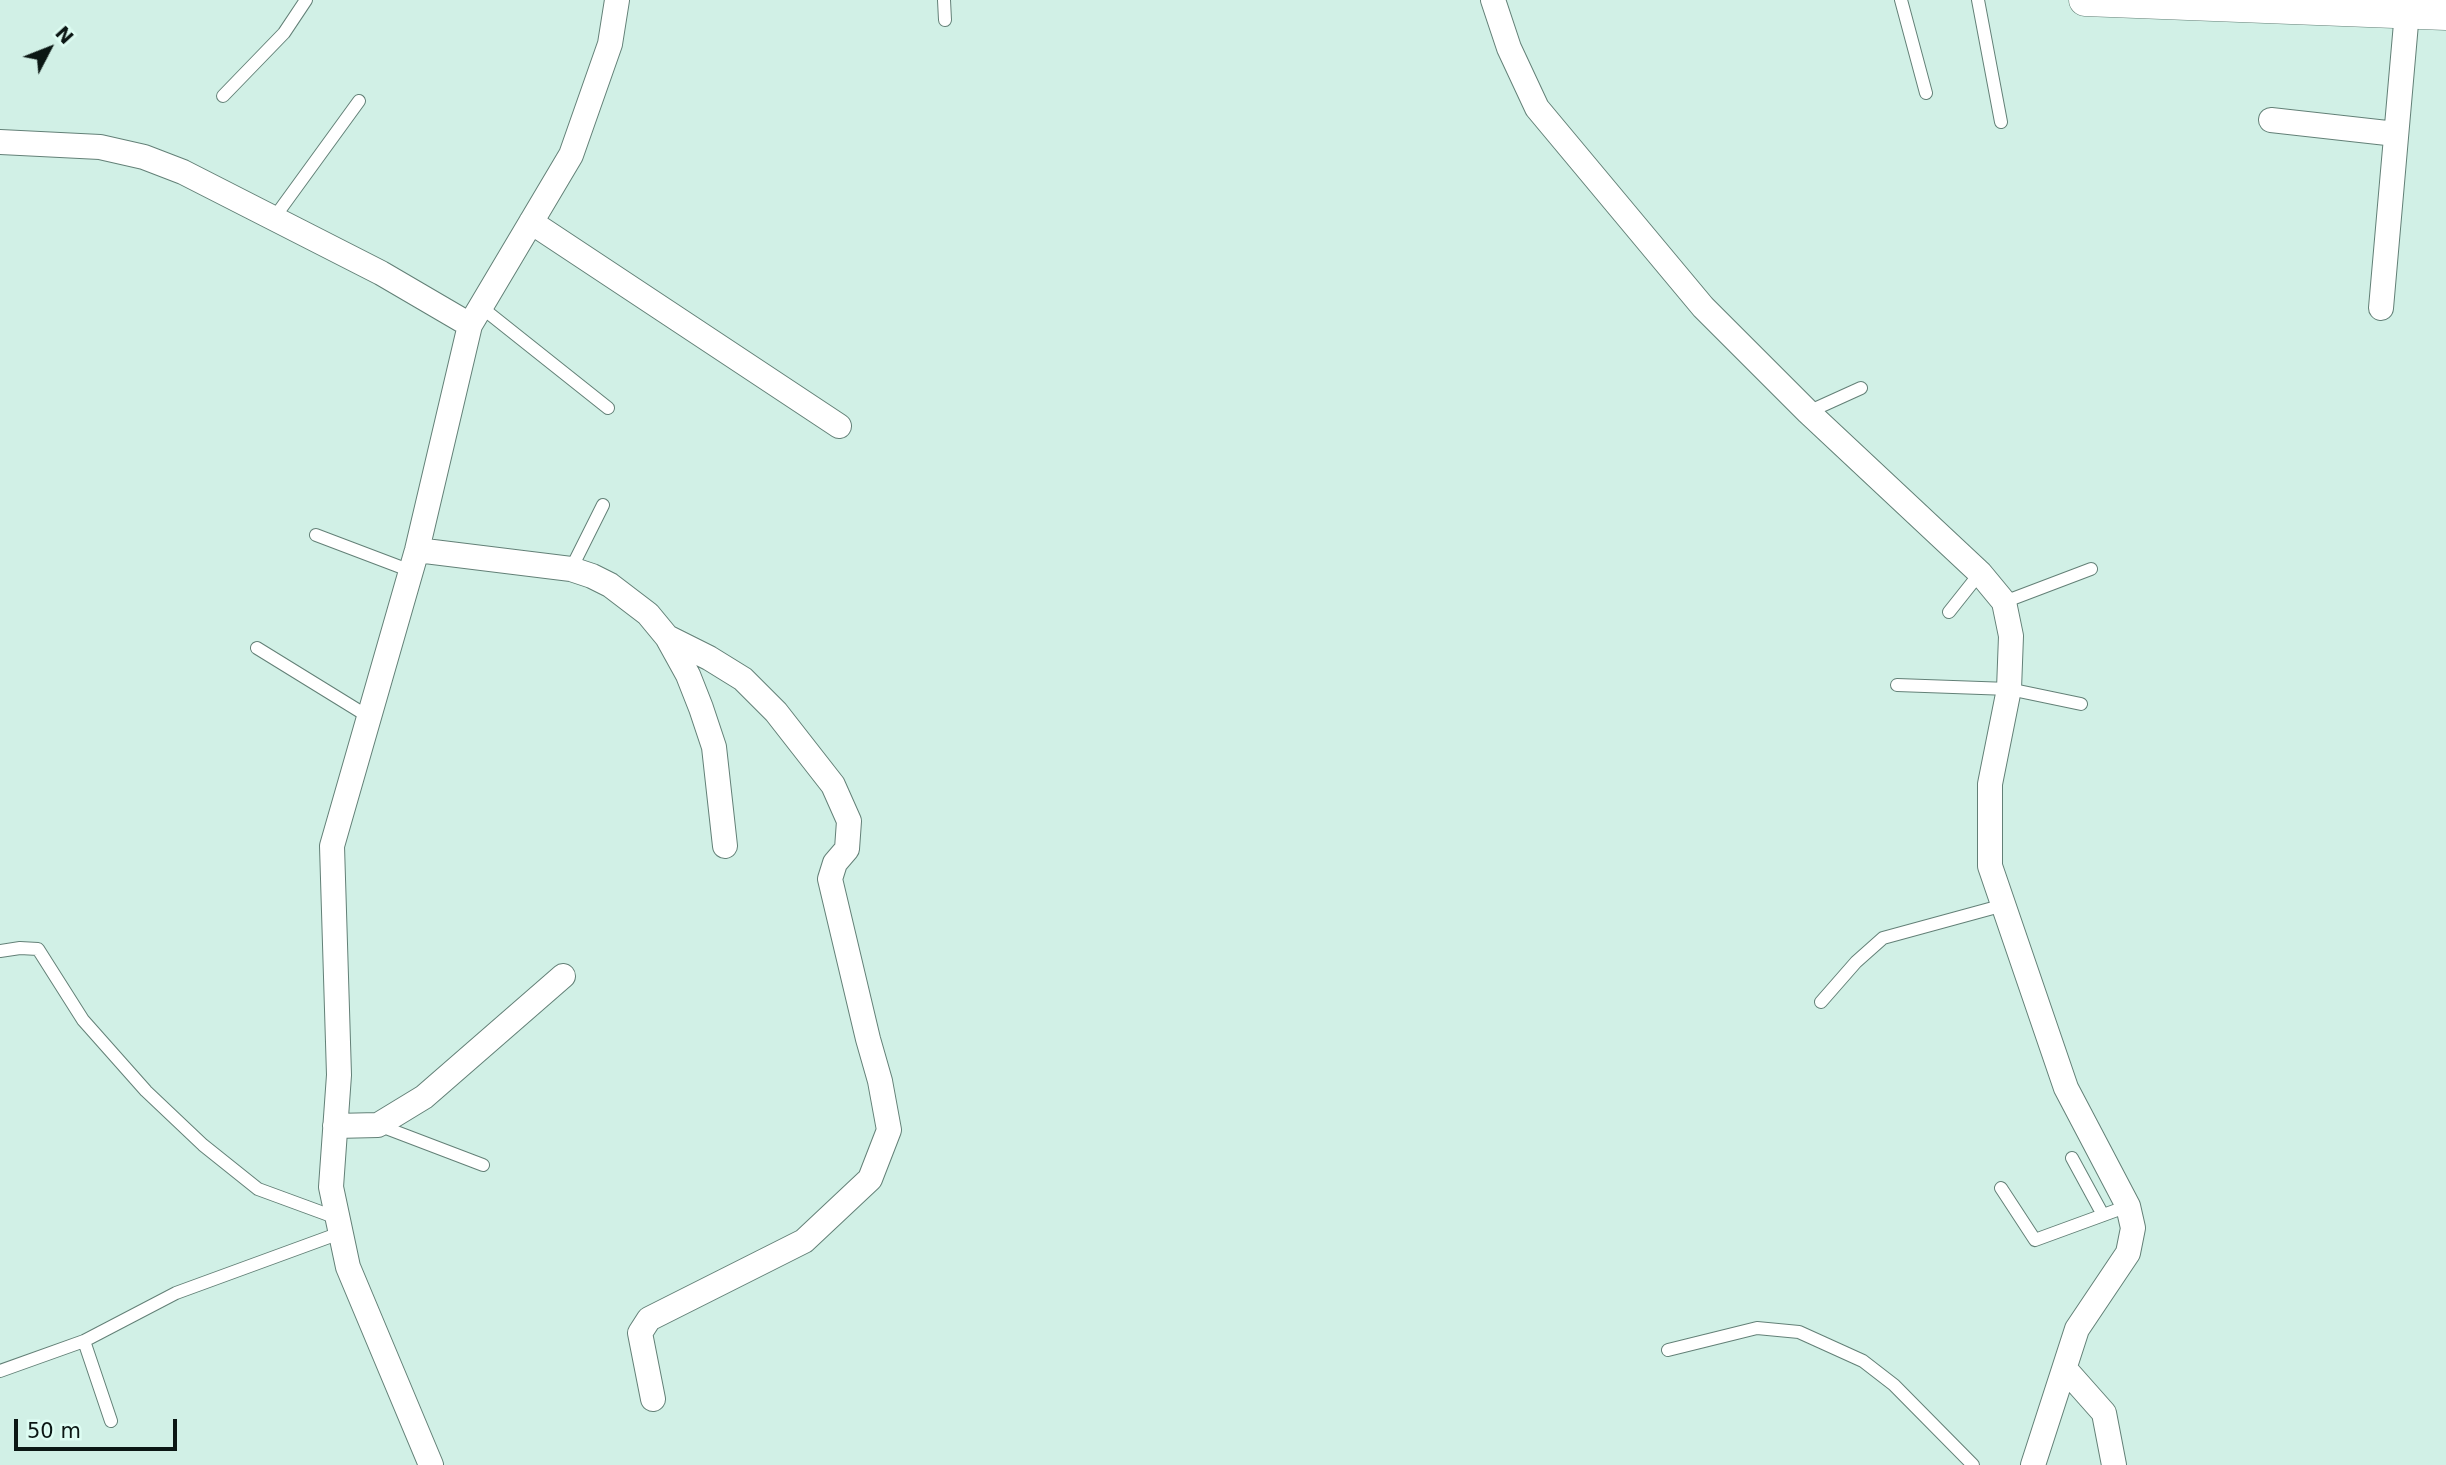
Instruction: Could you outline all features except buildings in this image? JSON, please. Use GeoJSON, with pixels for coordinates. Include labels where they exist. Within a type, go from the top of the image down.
{"type":"FeatureCollection","features":[{"type":"Feature","properties":{"kind":"street"},"geometry":{"type":"LineString","coordinates":[[431,1465],[348,1267],[331,1187],[339,1075],[332,846],[414,561],[476,316],[571,155],[610,44],[617,0]]}},
{"type":"Feature","properties":{"kind":"street"},"geometry":{"type":"LineString","coordinates":[[1493,0],[1509,48],[1537,108],[1703,307],[1808,412],[1980,573],[2004,602],[2011,636],[2008,689],[1990,784],[1990,866],[2066,1088],[2128,1206],[2133,1228],[2128,1253],[2077,1329],[2033,1465]]}},
{"type":"Feature","properties":{"kind":"street"},"geometry":{"type":"LineString","coordinates":[[2085,0],[2430,10],[2396,134],[2381,308]]}},
{"type":"Feature","properties":{"kind":"street"},"geometry":{"type":"LineString","coordinates":[[2271,120],[2396,134]]}},
{"type":"Feature","properties":{"kind":"street"},"geometry":{"type":"LineString","coordinates":[[0,142],[100,147],[133,154],[183,172],[381,273],[476,316]]}},
{"type":"Feature","properties":{"kind":"street"},"geometry":{"type":"LineString","coordinates":[[531,222],[839,426]]}},
{"type":"Feature","properties":{"kind":"street"},"geometry":{"type":"LineString","coordinates":[[414,561],[571,569],[610,585],[648,614],[667,637],[688,675],[714,747],[725,846]]}},
{"type":"Feature","properties":{"kind":"street"},"geometry":{"type":"LineString","coordinates":[[653,1399],[640,1333],[649,1319],[804,1241],[870,1178],[889,1130],[880,1081],[830,879],[835,863],[847,849],[849,821],[833,785],[776,712],[743,679],[667,637]]}},
{"type":"Feature","properties":{"kind":"street"},"geometry":{"type":"LineString","coordinates":[[335,1126],[378,1125],[424,1097],[563,975]]}},
{"type":"Feature","properties":{"kind":"street"},"geometry":{"type":"LineString","coordinates":[[2065,1369],[2104,1413],[2114,1465]]}},
{"type":"Feature","properties":{"kind":"lane"},"geometry":{"type":"LineString","coordinates":[[223,96],[284,33],[306,0]]}},
{"type":"Feature","properties":{"kind":"lane"},"geometry":{"type":"LineString","coordinates":[[944,0],[945,20]]}},
{"type":"Feature","properties":{"kind":"lane"},"geometry":{"type":"LineString","coordinates":[[1901,0],[1926,93]]}},
{"type":"Feature","properties":{"kind":"lane"},"geometry":{"type":"LineString","coordinates":[[1978,0],[2001,122]]}},
{"type":"Feature","properties":{"kind":"lane"},"geometry":{"type":"LineString","coordinates":[[274,218],[359,101]]}},
{"type":"Feature","properties":{"kind":"lane"},"geometry":{"type":"LineString","coordinates":[[476,316],[608,408]]}},
{"type":"Feature","properties":{"kind":"lane"},"geometry":{"type":"LineString","coordinates":[[1808,412],[1861,388]]}},
{"type":"Feature","properties":{"kind":"lane"},"geometry":{"type":"LineString","coordinates":[[571,569],[603,505]]}},
{"type":"Feature","properties":{"kind":"lane"},"geometry":{"type":"LineString","coordinates":[[316,535],[414,561]]}},
{"type":"Feature","properties":{"kind":"lane"},"geometry":{"type":"LineString","coordinates":[[2004,602],[2091,569]]}},
{"type":"Feature","properties":{"kind":"lane"},"geometry":{"type":"LineString","coordinates":[[1949,612],[1980,573]]}},
{"type":"Feature","properties":{"kind":"lane"},"geometry":{"type":"LineString","coordinates":[[257,648],[369,717]]}},
{"type":"Feature","properties":{"kind":"lane"},"geometry":{"type":"LineString","coordinates":[[1897,685],[2008,689],[2081,704]]}},
{"type":"Feature","properties":{"kind":"lane"},"geometry":{"type":"LineString","coordinates":[[1821,1002],[1856,962],[1883,938],[2004,905]]}},
{"type":"Feature","properties":{"kind":"lane"},"geometry":{"type":"LineString","coordinates":[[0,951],[38,949],[83,1020],[146,1091],[203,1145],[258,1189],[339,1225]]}},
{"type":"Feature","properties":{"kind":"lane"},"geometry":{"type":"LineString","coordinates":[[378,1125],[483,1166]]}},
{"type":"Feature","properties":{"kind":"lane"},"geometry":{"type":"LineString","coordinates":[[2072,1158],[2103,1215]]}},
{"type":"Feature","properties":{"kind":"lane"},"geometry":{"type":"LineString","coordinates":[[2001,1188],[2035,1240],[2128,1206]]}},
{"type":"Feature","properties":{"kind":"lane"},"geometry":{"type":"LineString","coordinates":[[0,1371],[84,1341],[176,1293],[339,1225]]}},
{"type":"Feature","properties":{"kind":"lane"},"geometry":{"type":"LineString","coordinates":[[1668,1350],[1757,1328],[1799,1332],[1863,1361],[1894,1385],[1973,1465]]}},
{"type":"Feature","properties":{"kind":"lane"},"geometry":{"type":"LineString","coordinates":[[84,1341],[111,1421]]}}]}
